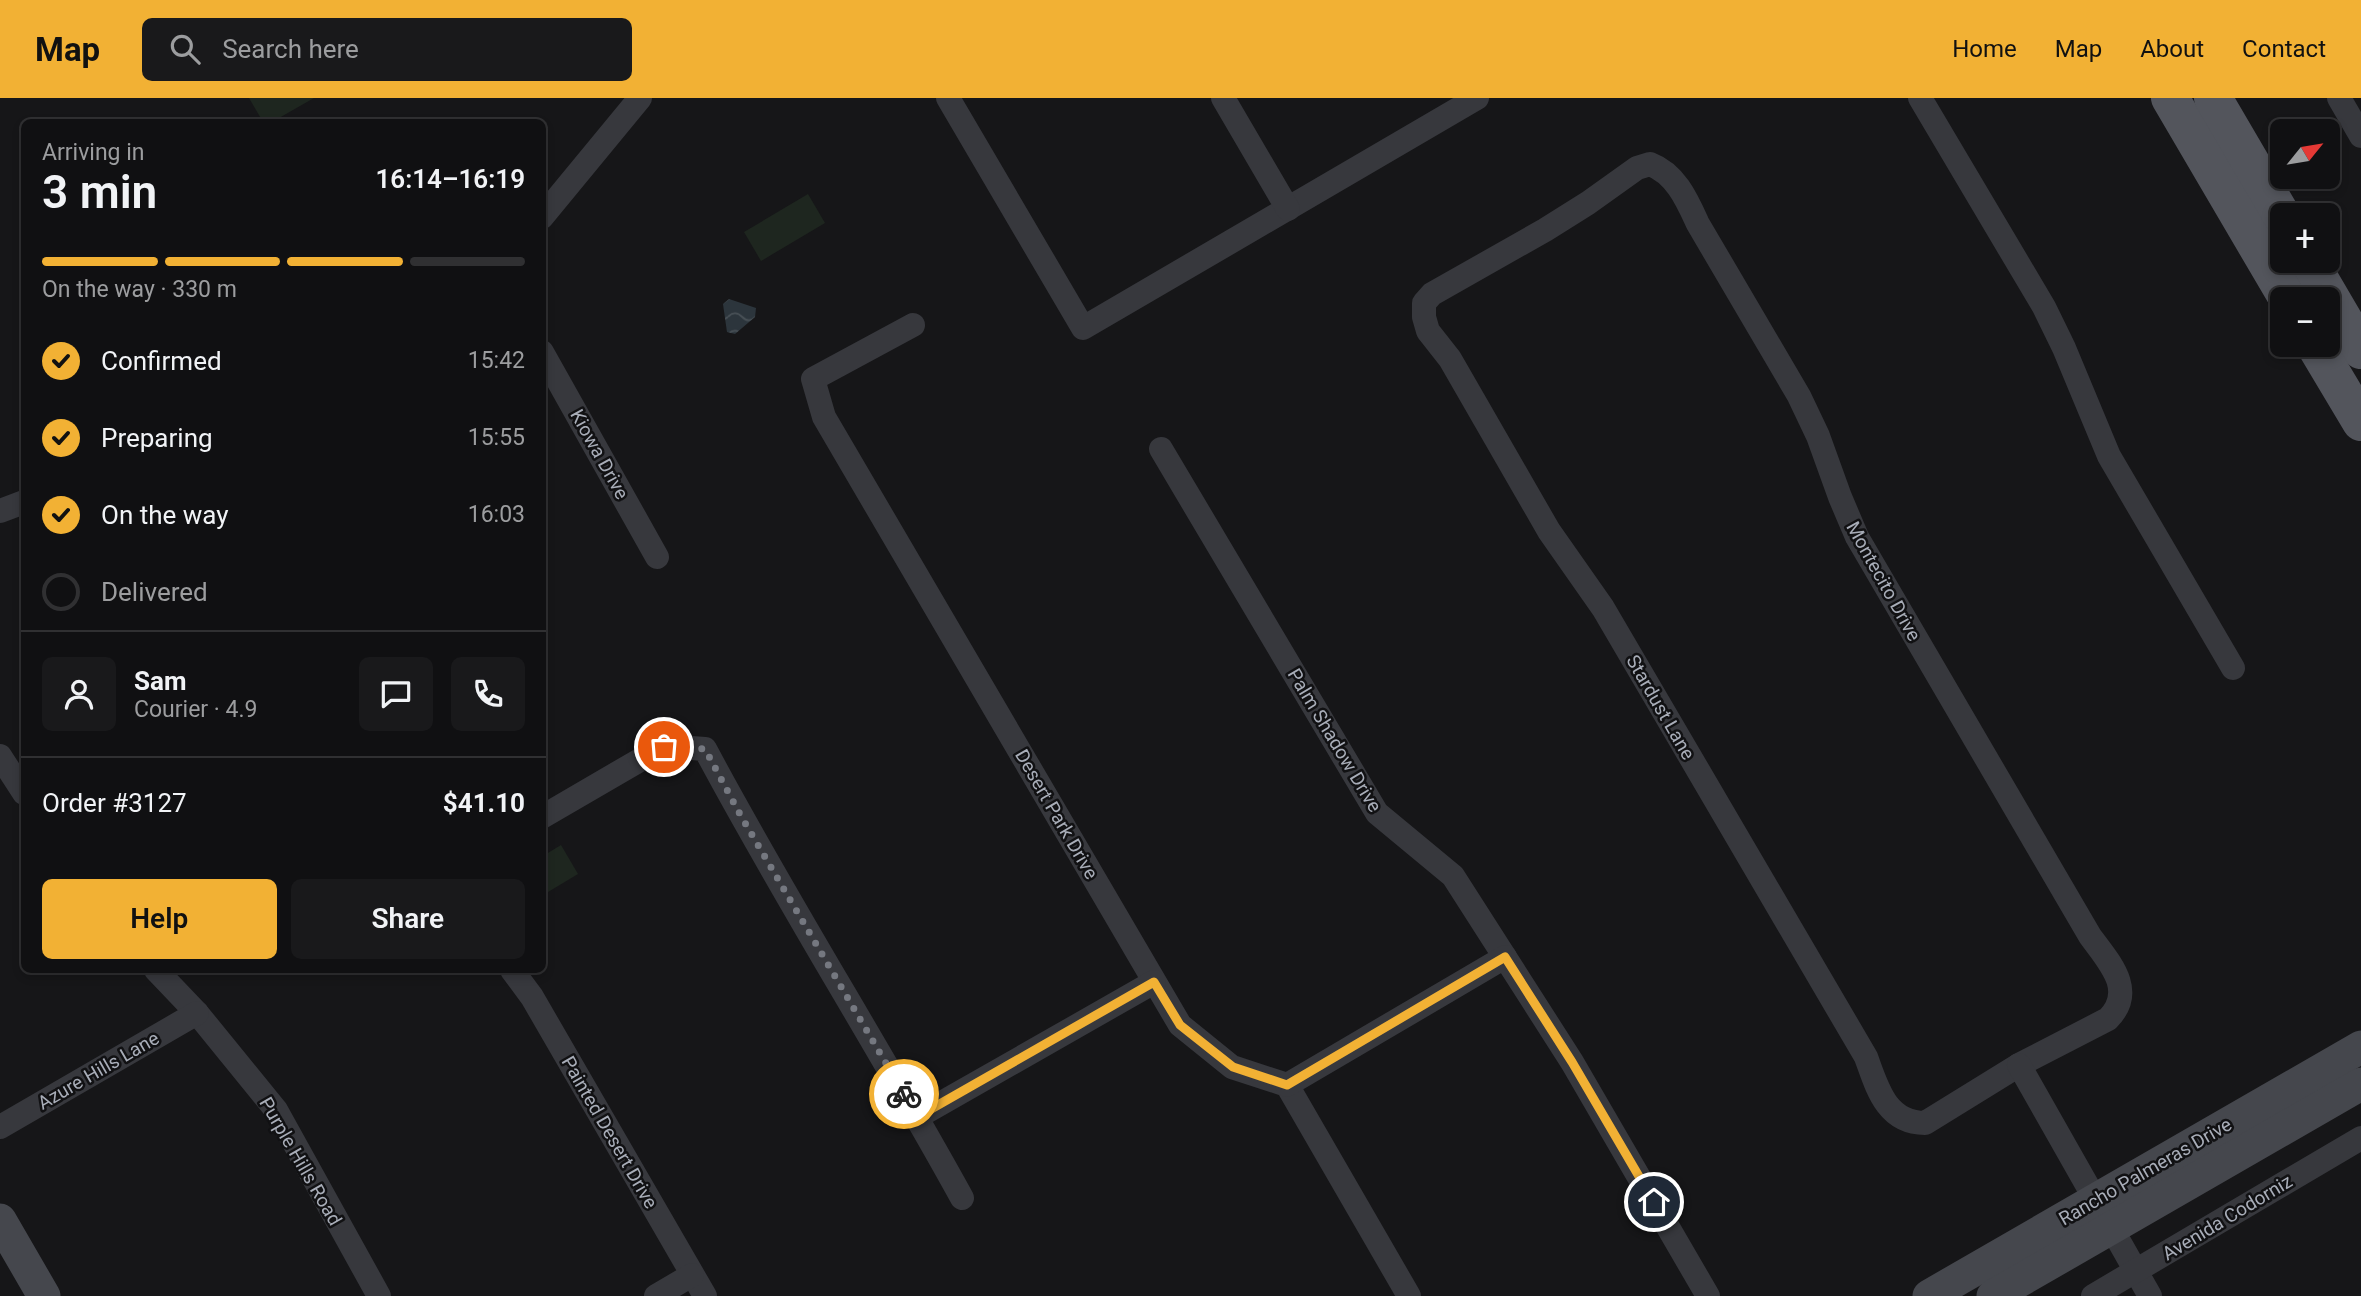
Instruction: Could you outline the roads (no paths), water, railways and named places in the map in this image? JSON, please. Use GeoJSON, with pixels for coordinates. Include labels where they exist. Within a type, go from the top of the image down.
{"type":"FeatureCollection","features":[{"type":"Feature","properties":{"kind":"main road"},"geometry":{"type":"LineString","coordinates":[[2170,98],[2281,287]]}},
{"type":"Feature","properties":{"kind":"main road"},"geometry":{"type":"LineString","coordinates":[[2213,98],[2274,203]]}},
{"type":"Feature","properties":{"kind":"main road"},"geometry":{"type":"LineString","coordinates":[[2316,273],[2361,350]]}},
{"type":"Feature","properties":{"kind":"main road"},"geometry":{"type":"LineString","coordinates":[[2322,357],[2361,422]]}},
{"type":"Feature","properties":{"kind":"street"},"geometry":{"type":"LineString","coordinates":[[546,212],[640,98]]}},
{"type":"Feature","properties":{"kind":"street"},"geometry":{"type":"LineString","coordinates":[[948,98],[1083,328],[1477,98]]}},
{"type":"Feature","properties":{"kind":"street"},"geometry":{"type":"LineString","coordinates":[[1223,98],[1288,209]]}},
{"type":"Feature","properties":{"kind":"street"},"geometry":{"type":"LineString","coordinates":[[1920,98],[2044,307],[2109,456],[2233,668]]}},
{"type":"Feature","properties":{"kind":"street"},"geometry":{"type":"LineString","coordinates":[[2339,98],[2361,136]]}},
{"type":"Feature","properties":{"kind":"street","name":"Montecito Drive"},"geometry":{"type":"LineString","coordinates":[[1545,230],[1637,169],[1650,164],[1662,169],[1685,197],[1698,224],[1799,396],[1818,436],[1857,537],[2090,936],[2118,976],[2121,991],[2118,1009],[2108,1019],[2019,1065]]}},
{"type":"Feature","properties":{"kind":"street","name":"Stardust Lane"},"geometry":{"type":"LineString","coordinates":[[1545,230],[1432,294],[1424,303],[1428,331],[1450,359],[1549,531],[1610,619],[1866,1057],[1882,1098],[1893,1113],[1915,1123],[1925,1123],[2019,1065]]}},
{"type":"Feature","properties":{"kind":"street","name":"Desert Park Drive"},"geometry":{"type":"LineString","coordinates":[[913,325],[813,379],[824,417],[1180,1025],[1233,1067],[1287,1085]]}},
{"type":"Feature","properties":{"kind":"street","name":"Kiowa Drive"},"geometry":{"type":"LineString","coordinates":[[546,359],[657,557]]}},
{"type":"Feature","properties":{"kind":"street","name":"Palm Shadow Drive"},"geometry":{"type":"LineString","coordinates":[[1161,449],[1377,813],[1453,876],[1572,1062],[1708,1296]]}},
{"type":"Feature","properties":{"kind":"street"},"geometry":{"type":"LineString","coordinates":[[0,510],[21,503]]}},
{"type":"Feature","properties":{"kind":"street"},"geometry":{"type":"LineString","coordinates":[[546,815],[664,747],[705,749],[961,1198]]}},
{"type":"Feature","properties":{"kind":"street"},"geometry":{"type":"LineString","coordinates":[[0,756],[21,788]]}},
{"type":"Feature","properties":{"kind":"street"},"geometry":{"type":"LineString","coordinates":[[1409,1296],[1287,1085],[1505,957]]}},
{"type":"Feature","properties":{"kind":"street","name":"Purple Hills Road"},"geometry":{"type":"LineString","coordinates":[[159,973],[197,1013],[276,1110],[379,1296]]}},
{"type":"Feature","properties":{"kind":"street","name":"Painted Desert Drive"},"geometry":{"type":"LineString","coordinates":[[514,973],[532,997],[698,1286]]}},
{"type":"Feature","properties":{"kind":"street"},"geometry":{"type":"LineString","coordinates":[[917,1117],[1154,982]]}},
{"type":"Feature","properties":{"kind":"street","name":"Azure Hills Lane"},"geometry":{"type":"LineString","coordinates":[[0,1127],[197,1013]]}},
{"type":"Feature","properties":{"kind":"street","name":"Rancho Palmeras Drive"},"geometry":{"type":"LineString","coordinates":[[1929,1296],[2361,1047]]}},
{"type":"Feature","properties":{"kind":"street"},"geometry":{"type":"LineString","coordinates":[[2019,1065],[2150,1296]]}},
{"type":"Feature","properties":{"kind":"street","name":"Rancho Palmeras Drive"},"geometry":{"type":"LineString","coordinates":[[1993,1296],[2361,1084]]}},
{"type":"Feature","properties":{"kind":"street","name":"Avenida Codorniz"},"geometry":{"type":"LineString","coordinates":[[2093,1296],[2361,1138]]}},
{"type":"Feature","properties":{"kind":"street"},"geometry":{"type":"LineString","coordinates":[[0,1220],[44,1296]]}},
{"type":"Feature","properties":{"kind":"street"},"geometry":{"type":"LineString","coordinates":[[656,1296],[698,1286]]}},
{"type":"Feature","properties":{"kind":"water"},"geometry":{"type":"Polygon","coordinates":[[[729,299],[756,308],[755,317],[735,334],[727,332],[723,304],[729,299]]]}}]}
